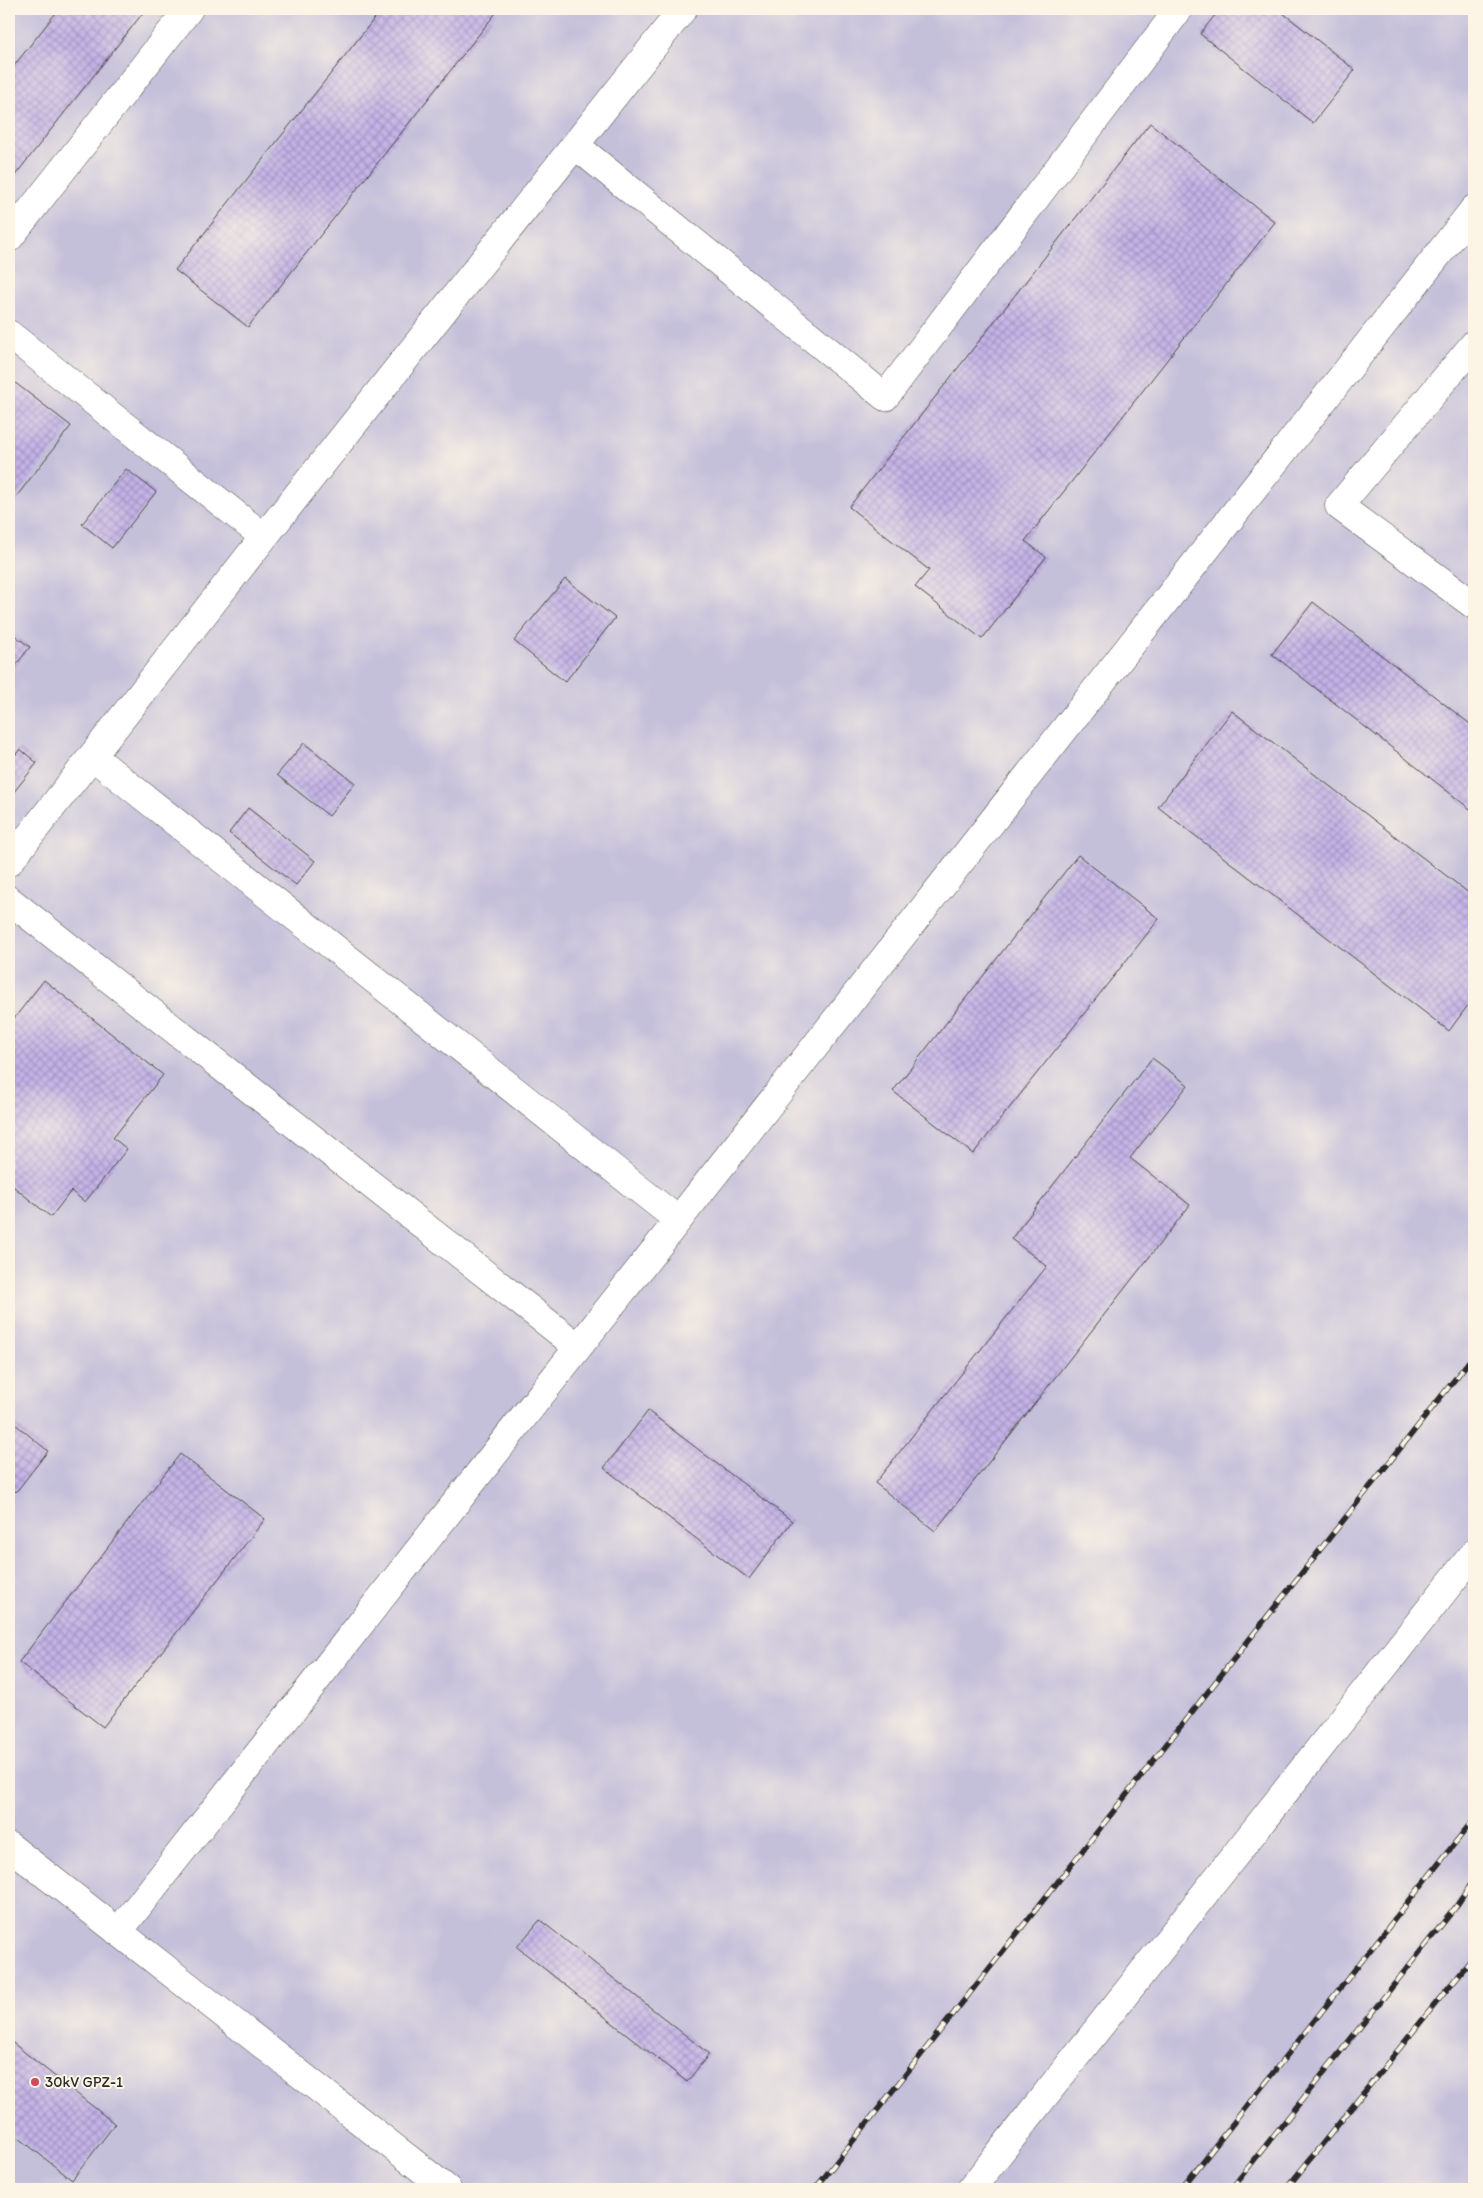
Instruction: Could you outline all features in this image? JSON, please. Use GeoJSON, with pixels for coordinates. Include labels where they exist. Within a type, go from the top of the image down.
{"type":"FeatureCollection","features":[{"type":"Feature","properties":{"kind":"lane"},"geometry":{"type":"LineString","coordinates":[[9,238],[189,9]]}},
{"type":"Feature","properties":{"kind":"lane"},"geometry":{"type":"LineString","coordinates":[[9,862],[683,9]]}},
{"type":"Feature","properties":{"kind":"lane"},"geometry":{"type":"LineString","coordinates":[[575,145],[885,397],[1179,9]]}},
{"type":"Feature","properties":{"kind":"lane"},"geometry":{"type":"LineString","coordinates":[[118,1932],[1474,209]]}},
{"type":"Feature","properties":{"kind":"lane"},"geometry":{"type":"LineString","coordinates":[[9,334],[264,537]]}},
{"type":"Feature","properties":{"kind":"lane"},"geometry":{"type":"LineString","coordinates":[[1474,344],[1339,506],[1474,605]]}},
{"type":"Feature","properties":{"kind":"lane"},"geometry":{"type":"LineString","coordinates":[[92,756],[678,1220]]}},
{"type":"Feature","properties":{"kind":"lane"},"geometry":{"type":"LineString","coordinates":[[9,900],[578,1347]]}},
{"type":"Feature","properties":{"kind":"lane"},"geometry":{"type":"LineString","coordinates":[[971,2189],[1474,1553]]}},
{"type":"Feature","properties":{"kind":"lane"},"geometry":{"type":"LineString","coordinates":[[9,1846],[447,2189]]}},
{"type":"Feature","properties":{"kind":"shaded area"},"geometry":{"type":"Polygon","coordinates":[[[9,9],[1474,9],[1474,2189],[9,2189],[9,9]]]}},
{"type":"Feature","properties":{"kind":"building"},"geometry":{"type":"Polygon","coordinates":[[[59,9],[146,9],[9,183],[9,72],[59,9]]]}},
{"type":"Feature","properties":{"kind":"building"},"geometry":{"type":"Polygon","coordinates":[[[382,9],[499,9],[248,327],[175,270],[382,9]]]}},
{"type":"Feature","properties":{"kind":"building"},"geometry":{"type":"Polygon","coordinates":[[[1220,9],[1278,9],[1355,70],[1313,123],[1200,34],[1220,9]]]}},
{"type":"Feature","properties":{"kind":"building"},"geometry":{"type":"Polygon","coordinates":[[[1150,123],[1275,222],[1025,541],[1046,557],[982,639],[915,587],[929,570],[849,507],[1150,123]]]}},
{"type":"Feature","properties":{"kind":"building"},"geometry":{"type":"Polygon","coordinates":[[[9,378],[71,426],[9,506],[9,378]]]}},
{"type":"Feature","properties":{"kind":"building"},"geometry":{"type":"Polygon","coordinates":[[[126,469],[156,492],[112,548],[82,524],[126,469]]]}},
{"type":"Feature","properties":{"kind":"building"},"geometry":{"type":"Polygon","coordinates":[[[565,579],[615,618],[565,682],[514,641],[565,579]]]}},
{"type":"Feature","properties":{"kind":"building"},"geometry":{"type":"Polygon","coordinates":[[[1313,602],[1474,727],[1474,812],[1272,654],[1313,602]]]}},
{"type":"Feature","properties":{"kind":"building"},"geometry":{"type":"Polygon","coordinates":[[[9,631],[30,647],[9,674],[9,631]]]}},
{"type":"Feature","properties":{"kind":"building"},"geometry":{"type":"Polygon","coordinates":[[[1232,711],[1474,897],[1474,997],[1449,1031],[1158,807],[1232,711]]]}},
{"type":"Feature","properties":{"kind":"building"},"geometry":{"type":"Polygon","coordinates":[[[304,743],[355,783],[329,816],[277,775],[304,743]]]}},
{"type":"Feature","properties":{"kind":"building"},"geometry":{"type":"Polygon","coordinates":[[[20,749],[37,763],[9,798],[9,763],[20,749]]]}},
{"type":"Feature","properties":{"kind":"building"},"geometry":{"type":"Polygon","coordinates":[[[248,808],[315,861],[296,885],[229,833],[248,808]]]}},
{"type":"Feature","properties":{"kind":"building"},"geometry":{"type":"Polygon","coordinates":[[[1078,855],[1159,919],[973,1154],[893,1091],[1078,855]]]}},
{"type":"Feature","properties":{"kind":"building"},"geometry":{"type":"Polygon","coordinates":[[[44,980],[163,1075],[113,1138],[127,1149],[85,1202],[71,1191],[51,1217],[9,1183],[9,1025],[44,980]]]}},
{"type":"Feature","properties":{"kind":"building"},"geometry":{"type":"Polygon","coordinates":[[[1152,1058],[1188,1085],[1130,1158],[1190,1205],[935,1531],[875,1483],[1047,1266],[1011,1239],[1152,1058]]]}},
{"type":"Feature","properties":{"kind":"building"},"geometry":{"type":"Polygon","coordinates":[[[648,1411],[792,1521],[749,1579],[604,1468],[648,1411]]]}},
{"type":"Feature","properties":{"kind":"building"},"geometry":{"type":"Polygon","coordinates":[[[9,1419],[48,1451],[16,1492],[9,1485],[9,1419]]]}},
{"type":"Feature","properties":{"kind":"building"},"geometry":{"type":"Polygon","coordinates":[[[180,1454],[265,1519],[103,1727],[19,1662],[180,1454]]]}},
{"type":"Feature","properties":{"kind":"building"},"geometry":{"type":"Polygon","coordinates":[[[540,1920],[709,2054],[687,2082],[517,1947],[540,1920]]]}},
{"type":"Feature","properties":{"kind":"building","name":"30kV GPZ-1"},"geometry":{"type":"Polygon","coordinates":[[[9,2040],[115,2124],[72,2180],[9,2130],[9,2040]]]}},
{"type":"Feature","properties":{"kind":"railway"},"geometry":{"type":"LineString","coordinates":[[815,2189],[1474,1355]]}},
{"type":"Feature","properties":{"kind":"railway"},"geometry":{"type":"LineString","coordinates":[[1181,2189],[1474,1819]]}},
{"type":"Feature","properties":{"kind":"railway"},"geometry":{"type":"LineString","coordinates":[[1231,2189],[1455,1908],[1474,1880]]}},
{"type":"Feature","properties":{"kind":"railway"},"geometry":{"type":"LineString","coordinates":[[1286,2189],[1474,1956]]}},
{"type":"Feature","properties":{"kind":"place","name":"30kV GPZ-1"},"geometry":{"type":"Point","coordinates":[35,2082]}}]}
